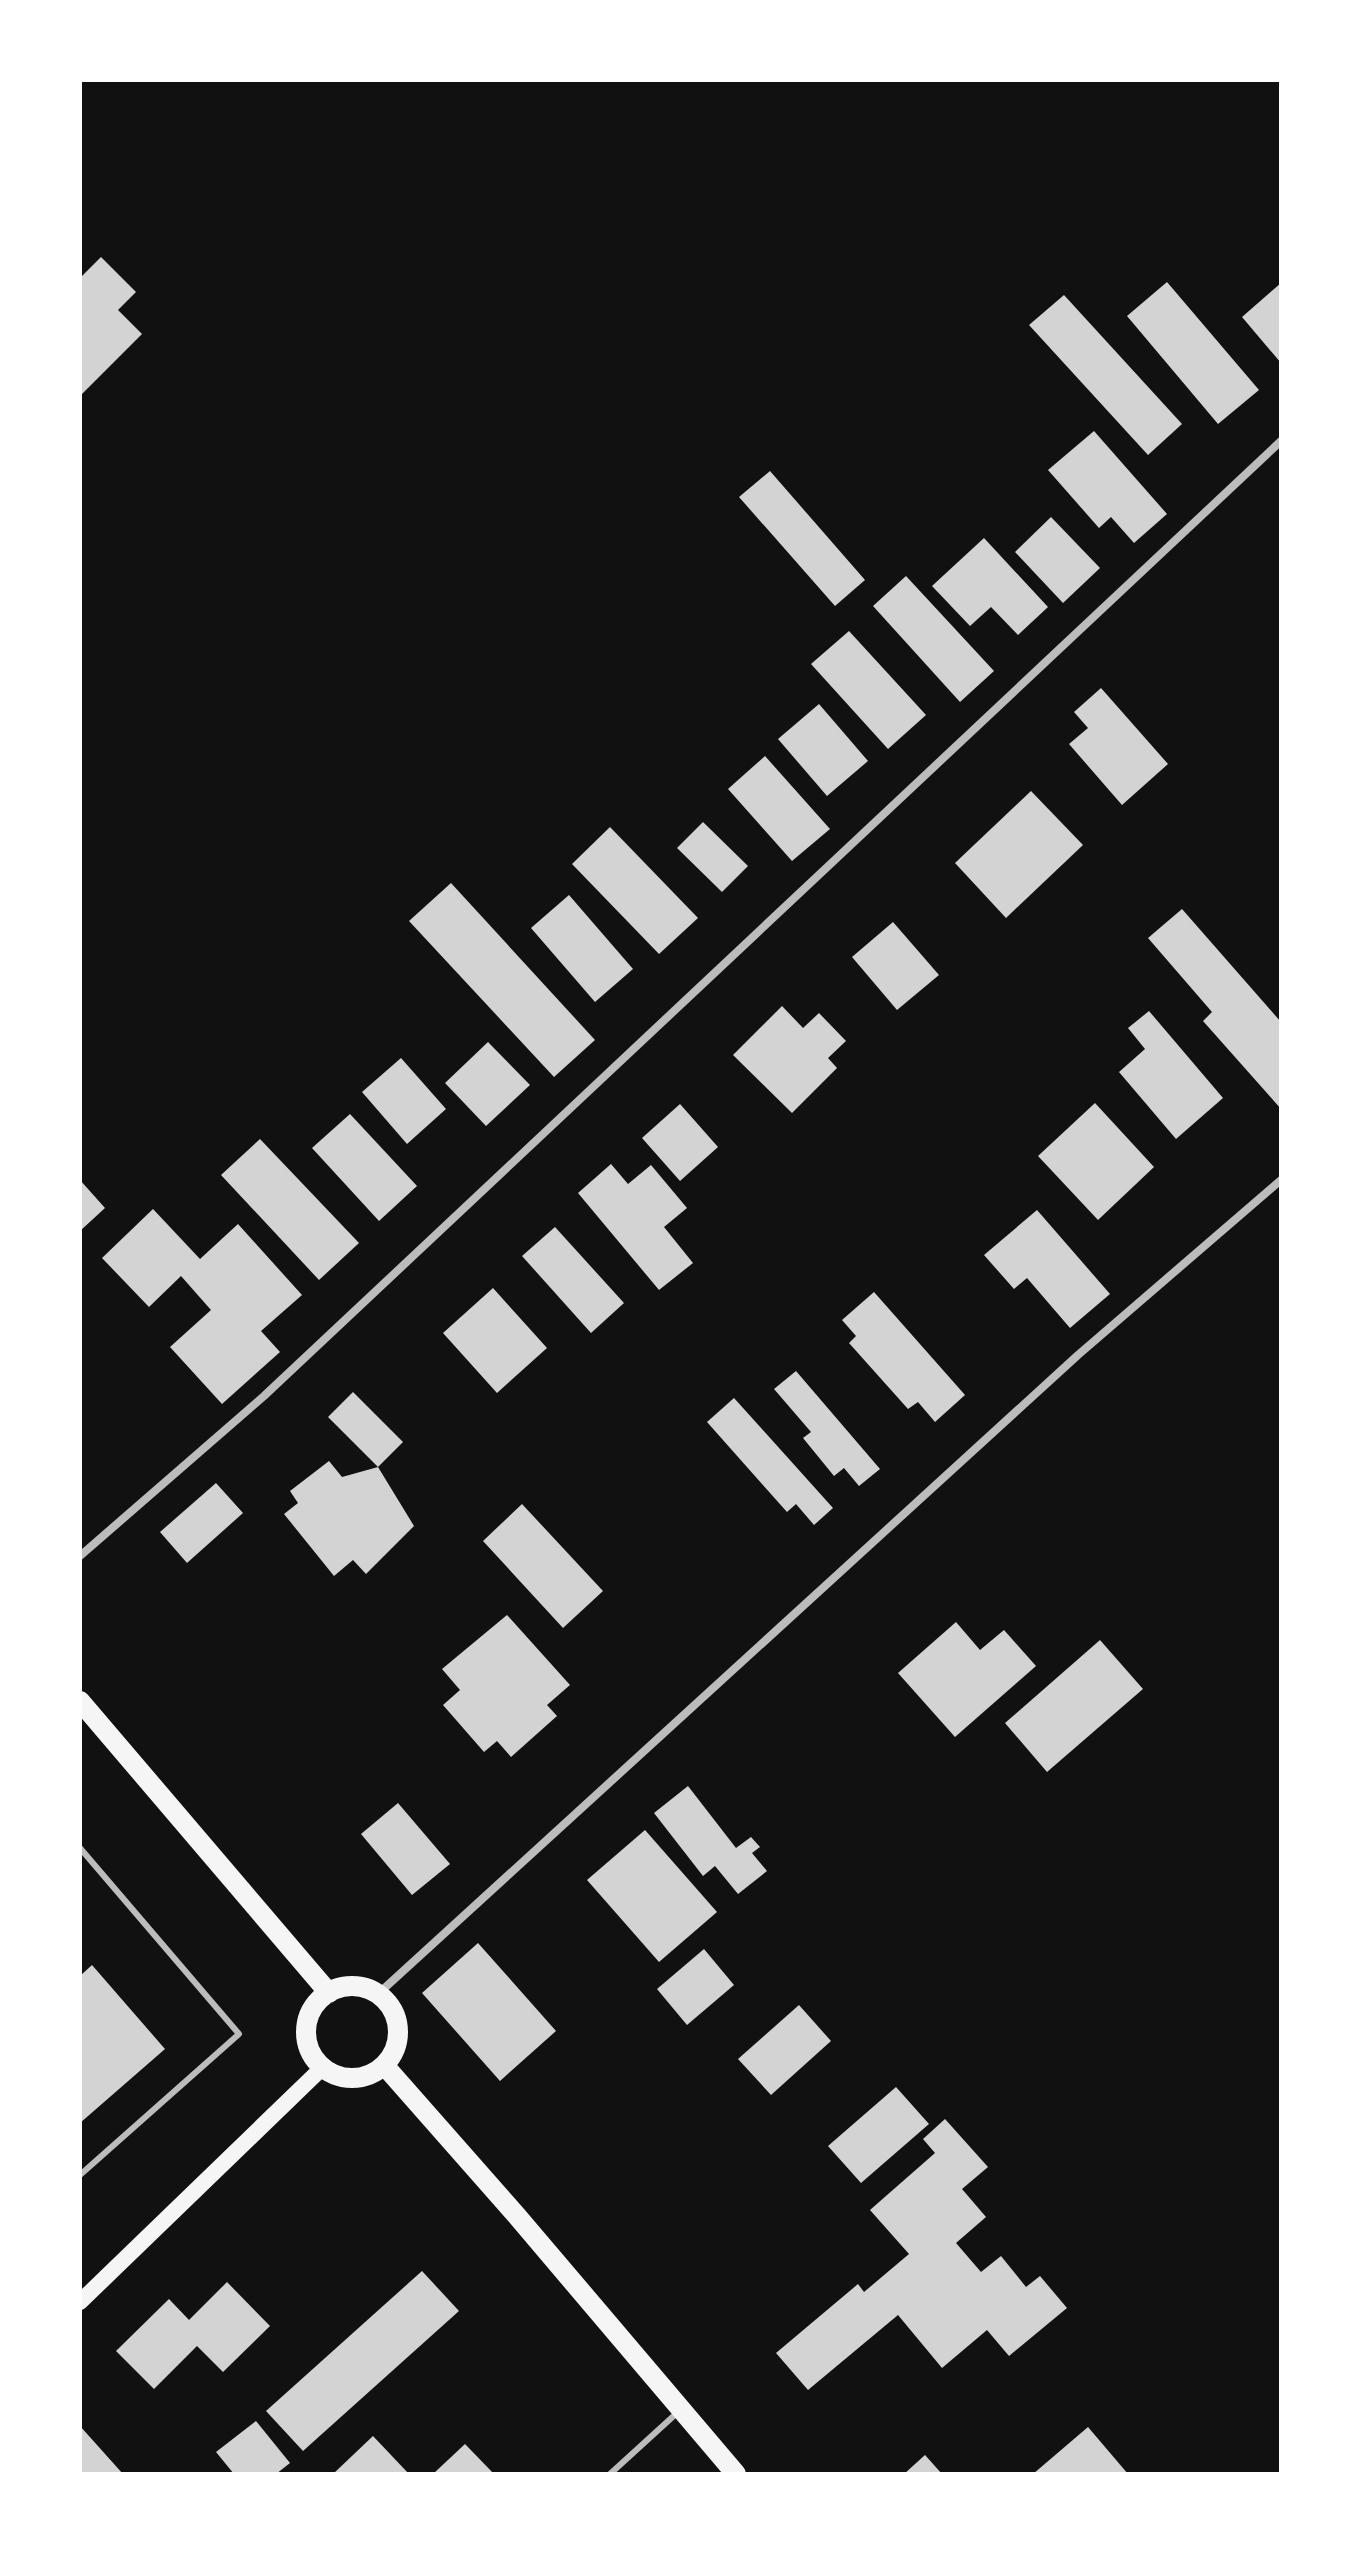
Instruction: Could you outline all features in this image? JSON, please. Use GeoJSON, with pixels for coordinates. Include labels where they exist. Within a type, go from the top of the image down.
{"type":"FeatureCollection","features":[{"type":"Feature","properties":{"kind":"main road"},"geometry":{"type":"LineString","coordinates":[[80,1701],[329,1993]]}},
{"type":"Feature","properties":{"kind":"main road"},"geometry":{"type":"LineString","coordinates":[[354,1986],[378,1994],[388,2004],[398,2028],[393,2054],[384,2065],[361,2078],[347,2078],[322,2068],[307,2043],[306,2028],[318,2002],[329,1993],[354,1986]]}},
{"type":"Feature","properties":{"kind":"main road"},"geometry":{"type":"LineString","coordinates":[[384,2065],[736,2474]]}},
{"type":"Feature","properties":{"kind":"main road"},"geometry":{"type":"LineString","coordinates":[[80,2302],[322,2068]]}},
{"type":"Feature","properties":{"kind":"street"},"geometry":{"type":"LineString","coordinates":[[80,1556],[264,1396],[1281,441]]}},
{"type":"Feature","properties":{"kind":"street"},"geometry":{"type":"LineString","coordinates":[[378,1994],[1078,1355],[1281,1180]]}},
{"type":"Feature","properties":{"kind":"lane"},"geometry":{"type":"LineString","coordinates":[[80,1848],[239,2034],[80,2175]]}},
{"type":"Feature","properties":{"kind":"lane"},"geometry":{"type":"LineString","coordinates":[[610,2474],[681,2409]]}},
{"type":"Feature","properties":{"kind":"building"},"geometry":{"type":"Polygon","coordinates":[[[101,257],[136,292],[118,310],[142,334],[82,394],[80,278],[101,257]]]}},
{"type":"Feature","properties":{"kind":"building"},"geometry":{"type":"Polygon","coordinates":[[[1167,282],[1259,390],[1218,424],[1127,316],[1167,282]]]}},
{"type":"Feature","properties":{"kind":"building"},"geometry":{"type":"Polygon","coordinates":[[[1281,283],[1281,363],[1242,317],[1281,283]]]}},
{"type":"Feature","properties":{"kind":"building"},"geometry":{"type":"Polygon","coordinates":[[[1064,295],[1182,424],[1148,455],[1029,325],[1064,295]]]}},
{"type":"Feature","properties":{"kind":"building"},"geometry":{"type":"Polygon","coordinates":[[[1094,431],[1167,514],[1134,543],[1111,517],[1099,528],[1048,470],[1094,431]]]}},
{"type":"Feature","properties":{"kind":"building"},"geometry":{"type":"Polygon","coordinates":[[[770,471],[865,580],[835,606],[739,497],[770,471]]]}},
{"type":"Feature","properties":{"kind":"building"},"geometry":{"type":"Polygon","coordinates":[[[1051,517],[1100,568],[1063,603],[1015,552],[1051,517]]]}},
{"type":"Feature","properties":{"kind":"building"},"geometry":{"type":"Polygon","coordinates":[[[984,538],[1048,607],[1018,635],[991,607],[970,626],[932,586],[984,538]]]}},
{"type":"Feature","properties":{"kind":"building"},"geometry":{"type":"Polygon","coordinates":[[[906,576],[994,671],[960,702],[873,606],[906,576]]]}},
{"type":"Feature","properties":{"kind":"building"},"geometry":{"type":"Polygon","coordinates":[[[849,631],[926,715],[888,749],[811,664],[849,631]]]}},
{"type":"Feature","properties":{"kind":"building"},"geometry":{"type":"Polygon","coordinates":[[[1101,688],[1168,764],[1122,805],[1069,744],[1088,728],[1074,712],[1101,688]]]}},
{"type":"Feature","properties":{"kind":"building"},"geometry":{"type":"Polygon","coordinates":[[[819,704],[868,761],[827,796],[778,739],[819,704]]]}},
{"type":"Feature","properties":{"kind":"building"},"geometry":{"type":"Polygon","coordinates":[[[765,756],[830,829],[792,861],[728,789],[765,756]]]}},
{"type":"Feature","properties":{"kind":"building"},"geometry":{"type":"Polygon","coordinates":[[[1031,791],[1083,845],[1006,918],[955,863],[1031,791]]]}},
{"type":"Feature","properties":{"kind":"building"},"geometry":{"type":"Polygon","coordinates":[[[703,822],[748,866],[722,892],[677,848],[703,822]]]}},
{"type":"Feature","properties":{"kind":"building"},"geometry":{"type":"Polygon","coordinates":[[[610,827],[698,918],[659,954],[572,864],[610,827]]]}},
{"type":"Feature","properties":{"kind":"building"},"geometry":{"type":"Polygon","coordinates":[[[451,883],[595,1040],[554,1077],[409,921],[451,883]]]}},
{"type":"Feature","properties":{"kind":"building"},"geometry":{"type":"Polygon","coordinates":[[[569,895],[633,969],[595,1002],[531,928],[569,895]]]}},
{"type":"Feature","properties":{"kind":"building"},"geometry":{"type":"Polygon","coordinates":[[[1182,909],[1281,1022],[1281,1109],[1203,1021],[1212,1012],[1148,938],[1182,909]]]}},
{"type":"Feature","properties":{"kind":"building"},"geometry":{"type":"Polygon","coordinates":[[[893,922],[939,975],[897,1010],[852,957],[893,922]]]}},
{"type":"Feature","properties":{"kind":"building"},"geometry":{"type":"Polygon","coordinates":[[[782,1006],[803,1028],[819,1013],[846,1041],[828,1058],[837,1068],[792,1113],[733,1055],[782,1006]]]}},
{"type":"Feature","properties":{"kind":"building"},"geometry":{"type":"Polygon","coordinates":[[[1149,1011],[1223,1098],[1176,1139],[1119,1072],[1145,1049],[1128,1028],[1149,1011]]]}},
{"type":"Feature","properties":{"kind":"building"},"geometry":{"type":"Polygon","coordinates":[[[488,1042],[530,1085],[486,1126],[445,1083],[488,1042]]]}},
{"type":"Feature","properties":{"kind":"building"},"geometry":{"type":"Polygon","coordinates":[[[401,1058],[446,1109],[407,1144],[362,1092],[401,1058]]]}},
{"type":"Feature","properties":{"kind":"building"},"geometry":{"type":"Polygon","coordinates":[[[1095,1103],[1154,1167],[1098,1220],[1038,1156],[1095,1103]]]}},
{"type":"Feature","properties":{"kind":"building"},"geometry":{"type":"Polygon","coordinates":[[[680,1104],[718,1147],[680,1181],[642,1138],[680,1104]]]}},
{"type":"Feature","properties":{"kind":"building"},"geometry":{"type":"Polygon","coordinates":[[[350,1114],[417,1186],[379,1221],[312,1148],[350,1114]]]}},
{"type":"Feature","properties":{"kind":"building"},"geometry":{"type":"Polygon","coordinates":[[[260,1139],[359,1243],[319,1280],[221,1175],[260,1139]]]}},
{"type":"Feature","properties":{"kind":"building"},"geometry":{"type":"Polygon","coordinates":[[[611,1164],[628,1184],[651,1165],[687,1208],[664,1227],[693,1263],[659,1290],[578,1193],[611,1164]]]}},
{"type":"Feature","properties":{"kind":"building"},"geometry":{"type":"Polygon","coordinates":[[[80,1180],[105,1208],[80,1231],[80,1180]]]}},
{"type":"Feature","properties":{"kind":"building"},"geometry":{"type":"Polygon","coordinates":[[[153,1209],[200,1259],[238,1224],[302,1295],[261,1331],[280,1352],[222,1404],[170,1347],[211,1310],[181,1276],[149,1307],[102,1258],[153,1209]]]}},
{"type":"Feature","properties":{"kind":"building"},"geometry":{"type":"Polygon","coordinates":[[[1037,1210],[1110,1294],[1070,1328],[1027,1278],[1014,1289],[984,1255],[1037,1210]]]}},
{"type":"Feature","properties":{"kind":"building"},"geometry":{"type":"Polygon","coordinates":[[[555,1227],[624,1303],[591,1333],[522,1256],[555,1227]]]}},
{"type":"Feature","properties":{"kind":"building"},"geometry":{"type":"Polygon","coordinates":[[[493,1288],[547,1348],[497,1393],[443,1333],[493,1288]]]}},
{"type":"Feature","properties":{"kind":"building"},"geometry":{"type":"Polygon","coordinates":[[[874,1292],[965,1395],[935,1422],[918,1402],[908,1409],[849,1343],[856,1336],[842,1320],[874,1292]]]}},
{"type":"Feature","properties":{"kind":"building"},"geometry":{"type":"Polygon","coordinates":[[[796,1371],[880,1469],[859,1486],[844,1468],[834,1476],[803,1438],[811,1432],[774,1389],[796,1371]]]}},
{"type":"Feature","properties":{"kind":"building"},"geometry":{"type":"Polygon","coordinates":[[[353,1392],[403,1442],[378,1467],[328,1417],[353,1392]]]}},
{"type":"Feature","properties":{"kind":"building"},"geometry":{"type":"Polygon","coordinates":[[[734,1398],[833,1508],[814,1525],[796,1504],[787,1512],[707,1422],[734,1398]]]}},
{"type":"Feature","properties":{"kind":"building"},"geometry":{"type":"Polygon","coordinates":[[[329,1461],[342,1477],[378,1467],[414,1526],[366,1574],[353,1560],[334,1576],[284,1514],[298,1503],[290,1491],[329,1461]]]}},
{"type":"Feature","properties":{"kind":"building"},"geometry":{"type":"Polygon","coordinates":[[[216,1483],[243,1513],[187,1563],[160,1532],[216,1483]]]}},
{"type":"Feature","properties":{"kind":"building"},"geometry":{"type":"Polygon","coordinates":[[[522,1504],[603,1591],[563,1628],[483,1541],[522,1504]]]}},
{"type":"Feature","properties":{"kind":"building"},"geometry":{"type":"Polygon","coordinates":[[[507,1615],[570,1685],[547,1705],[557,1716],[511,1757],[497,1741],[484,1752],[443,1705],[460,1690],[442,1669],[507,1615]]]}},
{"type":"Feature","properties":{"kind":"building"},"geometry":{"type":"Polygon","coordinates":[[[956,1622],[980,1650],[1004,1630],[1036,1666],[955,1737],[898,1673],[956,1622]]]}},
{"type":"Feature","properties":{"kind":"building"},"geometry":{"type":"Polygon","coordinates":[[[1100,1640],[1143,1689],[1047,1772],[1005,1723],[1100,1640]]]}},
{"type":"Feature","properties":{"kind":"building"},"geometry":{"type":"Polygon","coordinates":[[[688,1786],[736,1848],[751,1837],[760,1847],[752,1853],[767,1871],[738,1894],[715,1866],[703,1876],[654,1813],[688,1786]]]}},
{"type":"Feature","properties":{"kind":"building"},"geometry":{"type":"Polygon","coordinates":[[[398,1803],[450,1864],[412,1895],[361,1834],[398,1803]]]}},
{"type":"Feature","properties":{"kind":"building"},"geometry":{"type":"Polygon","coordinates":[[[645,1830],[717,1912],[659,1962],[587,1880],[645,1830]]]}},
{"type":"Feature","properties":{"kind":"building"},"geometry":{"type":"Polygon","coordinates":[[[478,1943],[556,2031],[500,2081],[422,1993],[478,1943]]]}},
{"type":"Feature","properties":{"kind":"building"},"geometry":{"type":"Polygon","coordinates":[[[704,1949],[734,1985],[687,2025],[657,1989],[704,1949]]]}},
{"type":"Feature","properties":{"kind":"building"},"geometry":{"type":"Polygon","coordinates":[[[92,1965],[165,2049],[80,2123],[80,1976],[92,1965]]]}},
{"type":"Feature","properties":{"kind":"building"},"geometry":{"type":"Polygon","coordinates":[[[799,2005],[831,2041],[771,2095],[738,2059],[799,2005]]]}},
{"type":"Feature","properties":{"kind":"building"},"geometry":{"type":"Polygon","coordinates":[[[896,2087],[929,2124],[861,2183],[828,2146],[896,2087]]]}},
{"type":"Feature","properties":{"kind":"building"},"geometry":{"type":"Polygon","coordinates":[[[945,2119],[988,2167],[962,2189],[986,2217],[956,2243],[981,2272],[1001,2256],[1026,2287],[1040,2276],[1067,2308],[1009,2356],[987,2330],[942,2368],[898,2315],[808,2390],[776,2353],[858,2284],[864,2292],[909,2254],[870,2210],[935,2153],[923,2139],[945,2119]]]}},
{"type":"Feature","properties":{"kind":"building"},"geometry":{"type":"Polygon","coordinates":[[[422,2271],[459,2311],[303,2451],[266,2411],[422,2271]]]}},
{"type":"Feature","properties":{"kind":"building"},"geometry":{"type":"Polygon","coordinates":[[[227,2282],[270,2326],[223,2372],[197,2346],[154,2389],[116,2351],[169,2299],[189,2320],[227,2282]]]}},
{"type":"Feature","properties":{"kind":"building"},"geometry":{"type":"Polygon","coordinates":[[[256,2421],[290,2463],[276,2474],[234,2474],[216,2452],[256,2421]]]}},
{"type":"Feature","properties":{"kind":"building"},"geometry":{"type":"Polygon","coordinates":[[[80,2426],[123,2474],[80,2474],[80,2426]]]}},
{"type":"Feature","properties":{"kind":"building"},"geometry":{"type":"Polygon","coordinates":[[[1088,2427],[1128,2474],[1033,2474],[1088,2427]]]}},
{"type":"Feature","properties":{"kind":"building"},"geometry":{"type":"Polygon","coordinates":[[[373,2436],[409,2474],[333,2474],[373,2436]]]}},
{"type":"Feature","properties":{"kind":"building"},"geometry":{"type":"Polygon","coordinates":[[[465,2444],[494,2474],[433,2474],[465,2444]]]}},
{"type":"Feature","properties":{"kind":"building"},"geometry":{"type":"Polygon","coordinates":[[[925,2455],[942,2474],[904,2474],[925,2455]]]}}]}
